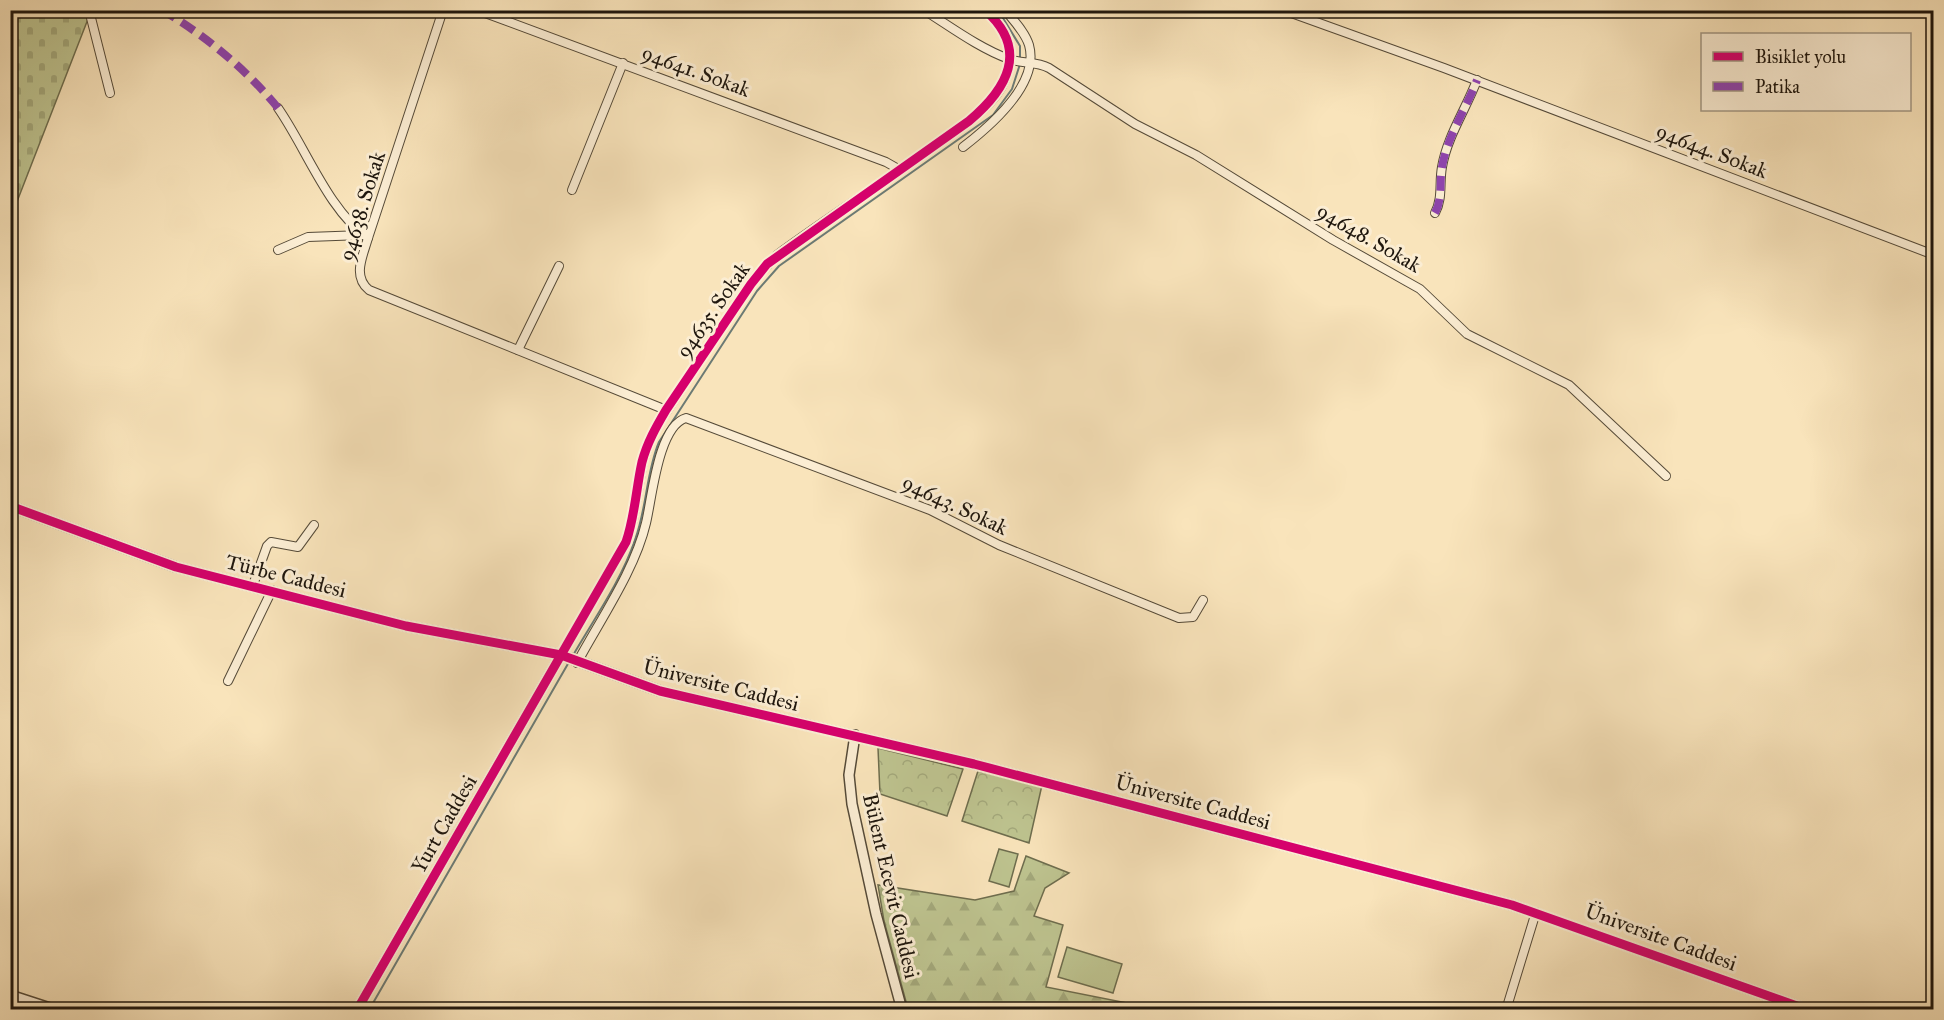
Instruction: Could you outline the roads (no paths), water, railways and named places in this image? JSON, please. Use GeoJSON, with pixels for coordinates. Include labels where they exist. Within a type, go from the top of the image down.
{"type":"FeatureCollection","features":[{"type":"Feature","properties":{"kind":"street"},"geometry":{"type":"LineString","coordinates":[[89,10],[110,93]]}},
{"type":"Feature","properties":{"kind":"street","name":"94638. Sokak"},"geometry":{"type":"LineString","coordinates":[[443,10],[366,237],[359,273],[361,281],[369,290],[666,410]]}},
{"type":"Feature","properties":{"kind":"street","name":"94641. Sokak"},"geometry":{"type":"LineString","coordinates":[[477,10],[886,162],[900,170]]}},
{"type":"Feature","properties":{"kind":"street"},"geometry":{"type":"LineString","coordinates":[[924,10],[973,41],[1011,60]]}},
{"type":"Feature","properties":{"kind":"street"},"geometry":{"type":"LineString","coordinates":[[985,10],[1005,35],[1011,60]]}},
{"type":"Feature","properties":{"kind":"street"},"geometry":{"type":"LineString","coordinates":[[963,147],[995,121],[1007,107],[1020,86],[1030,62],[1027,41],[1005,10]]}},
{"type":"Feature","properties":{"kind":"street","name":"94644. Sokak"},"geometry":{"type":"LineString","coordinates":[[1283,10],[1477,81],[1934,255]]}},
{"type":"Feature","properties":{"kind":"street","name":"94648. Sokak"},"geometry":{"type":"LineString","coordinates":[[1011,60],[1030,62],[1049,68],[1135,124],[1196,155],[1325,235],[1420,289],[1467,334],[1563,381],[1666,476]]}},
{"type":"Feature","properties":{"kind":"street","name":"94635. Sokak"},"geometry":{"type":"LineString","coordinates":[[561,655],[626,542],[633,520],[643,460],[653,432],[751,284],[767,264],[986,107],[1000,89],[1011,60]]}},
{"type":"Feature","properties":{"kind":"street"},"geometry":{"type":"LineString","coordinates":[[572,190],[623,63]]}},
{"type":"Feature","properties":{"kind":"street"},"geometry":{"type":"LineString","coordinates":[[1435,213],[1441,196],[1442,168],[1448,147],[1477,81]]}},
{"type":"Feature","properties":{"kind":"street"},"geometry":{"type":"LineString","coordinates":[[278,108],[339,207],[366,237]]}},
{"type":"Feature","properties":{"kind":"street"},"geometry":{"type":"LineString","coordinates":[[278,250],[308,237],[366,237]]}},
{"type":"Feature","properties":{"kind":"street"},"geometry":{"type":"LineString","coordinates":[[518,350],[559,266]]}},
{"type":"Feature","properties":{"kind":"street","name":"94643. Sokak"},"geometry":{"type":"LineString","coordinates":[[577,663],[641,542],[658,461],[669,436],[682,419],[697,422],[909,502],[999,545],[1179,618],[1193,617],[1203,600]]}},
{"type":"Feature","properties":{"kind":"street","name":"Türbe Caddesi"},"geometry":{"type":"LineString","coordinates":[[10,506],[162,563],[426,631],[561,655]]}},
{"type":"Feature","properties":{"kind":"street"},"geometry":{"type":"LineString","coordinates":[[252,585],[267,546],[271,542],[298,547],[314,525]]}},
{"type":"Feature","properties":{"kind":"street"},"geometry":{"type":"LineString","coordinates":[[228,681],[272,590]]}},
{"type":"Feature","properties":{"kind":"street","name":"Üniversite Caddesi"},"geometry":{"type":"LineString","coordinates":[[561,655],[577,663],[660,691],[1006,772],[1536,912],[1808,1010]]}},
{"type":"Feature","properties":{"kind":"street","name":"Yurt Caddesi"},"geometry":{"type":"LineString","coordinates":[[357,1010],[561,655]]}},
{"type":"Feature","properties":{"kind":"street","name":"Bülent Ecevit Caddesi"},"geometry":{"type":"LineString","coordinates":[[855,735],[849,774],[852,804],[876,914],[902,1010]]}},
{"type":"Feature","properties":{"kind":"street"},"geometry":{"type":"LineString","coordinates":[[1506,1010],[1536,912]]}},
{"type":"Feature","properties":{"kind":"street"},"geometry":{"type":"LineString","coordinates":[[10,995],[56,1010]]}},
{"type":"Feature","properties":{"kind":"waterway"},"geometry":{"type":"LineString","coordinates":[[998,10],[1020,46],[1020,58]]}},
{"type":"Feature","properties":{"kind":"waterway"},"geometry":{"type":"LineString","coordinates":[[572,657],[615,585],[629,555],[639,528],[651,466],[659,442],[757,291],[779,266],[993,115],[1012,89],[1020,64]]}},
{"type":"Feature","properties":{"kind":"waterway"},"geometry":{"type":"LineString","coordinates":[[369,1010],[569,662]]}}]}
